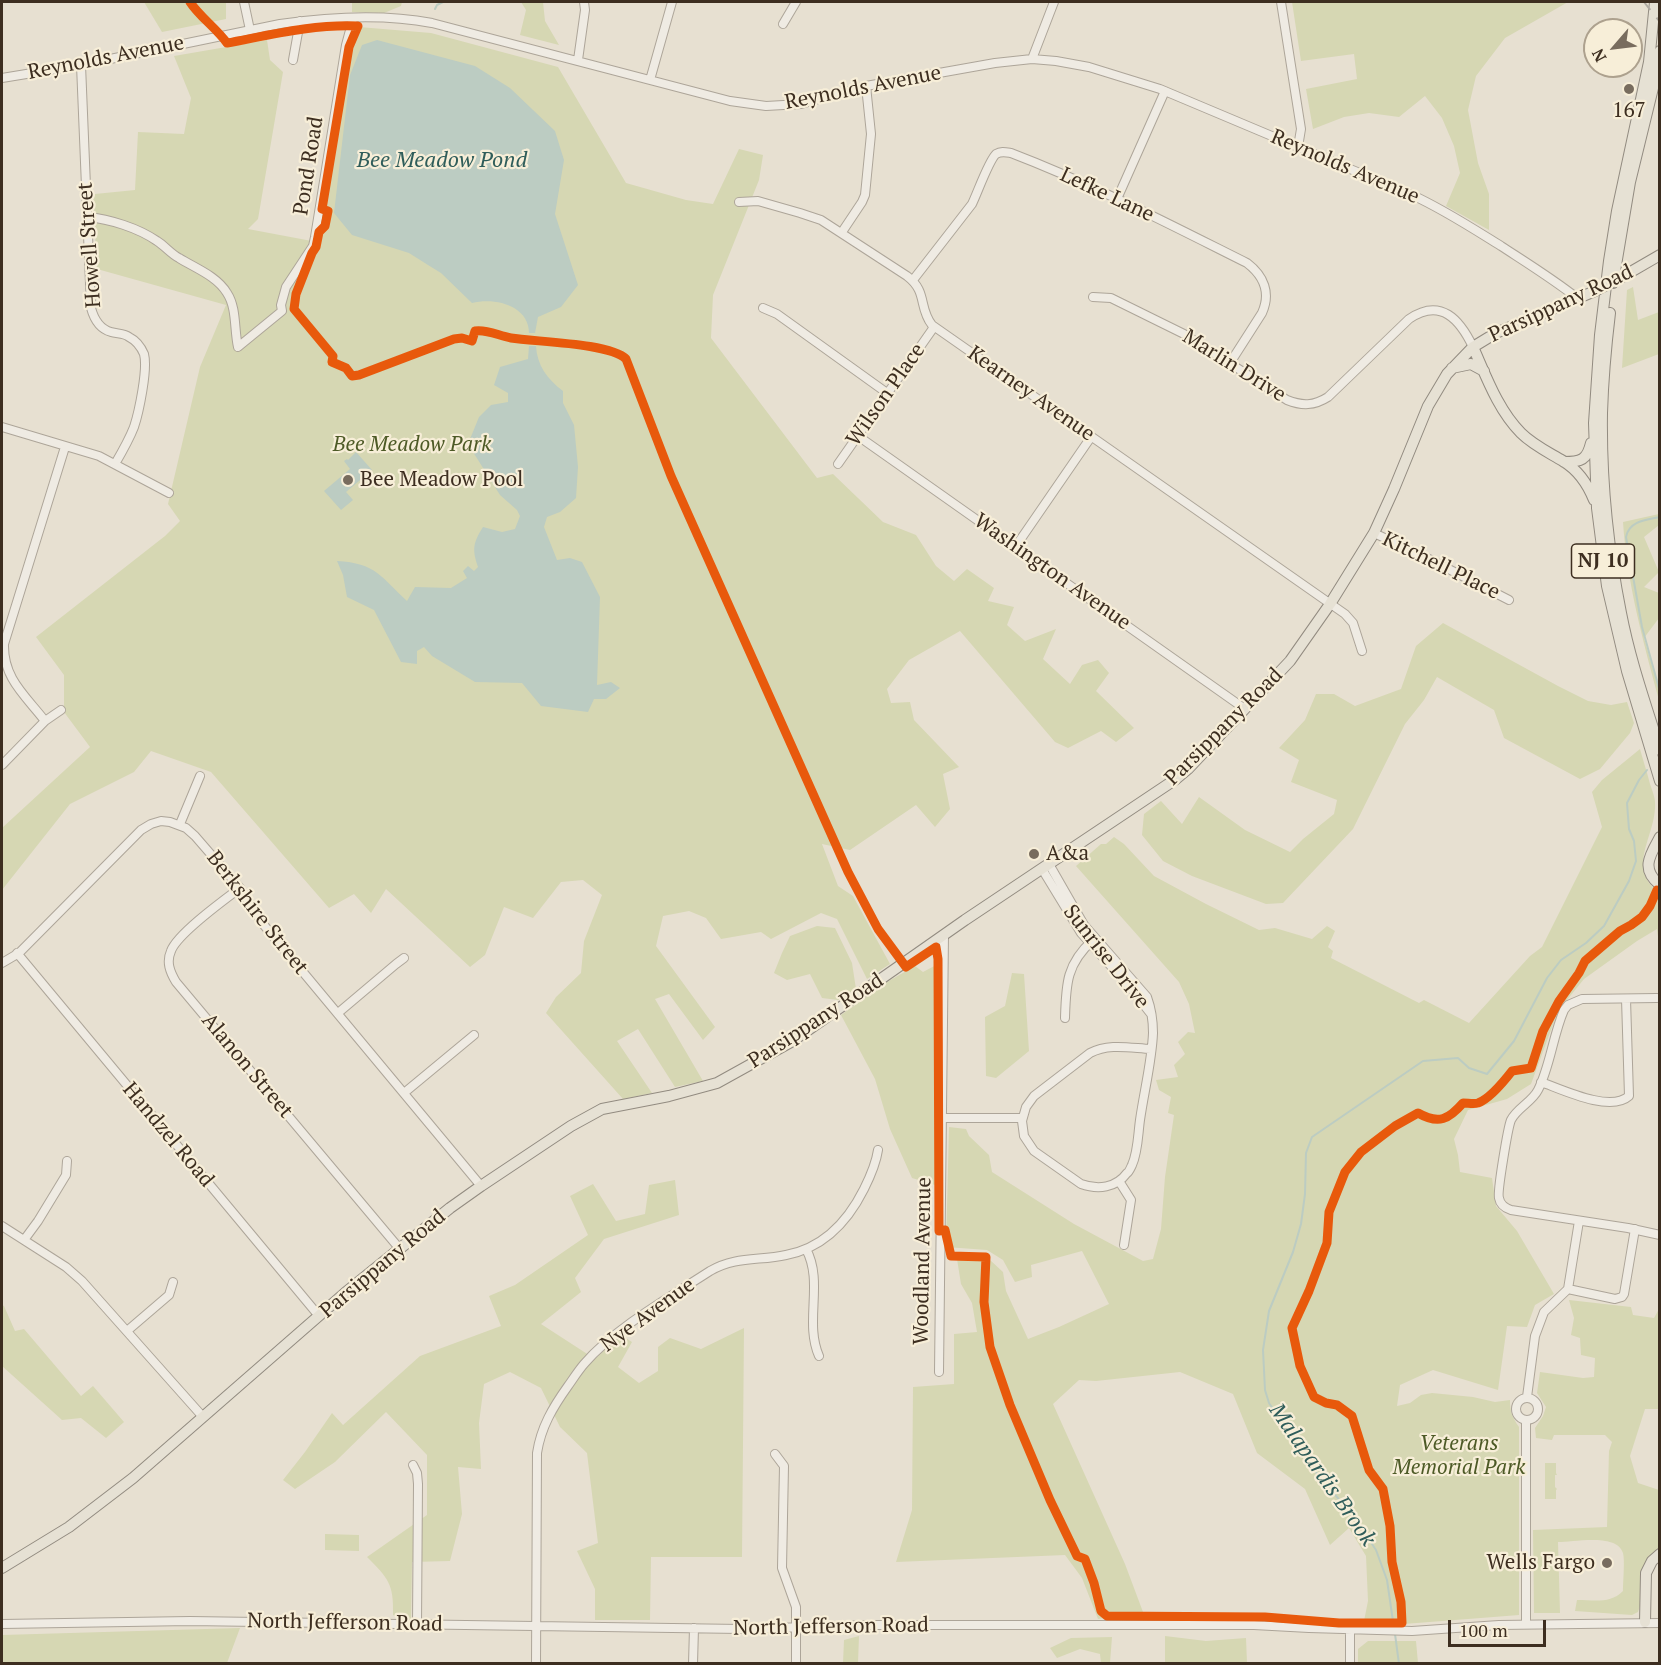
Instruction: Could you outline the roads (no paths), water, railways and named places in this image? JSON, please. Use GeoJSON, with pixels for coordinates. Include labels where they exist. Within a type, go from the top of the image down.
{"type":"FeatureCollection","features":[{"type":"Feature","properties":{"kind":"main road","name":"NJ 10"},"geometry":{"type":"LineString","coordinates":[[1655,2],[1649,62],[1617,211],[1609,261],[1599,345],[1594,432],[1597,508],[1605,574],[1618,638],[1659,781]]}},
{"type":"Feature","properties":{"kind":"main road","name":"NJ 10"},"geometry":{"type":"LineString","coordinates":[[1659,51],[1653,88],[1630,182],[1615,269],[1606,345],[1602,413],[1606,501],[1615,583],[1629,649],[1659,750]]}},
{"type":"Feature","properties":{"kind":"main road","name":"Parsippany Road"},"geometry":{"type":"LineString","coordinates":[[2,1568],[69,1527],[133,1478],[399,1248],[481,1186],[571,1126],[602,1109],[717,1083],[790,1042],[1176,779],[1290,661],[1330,604],[1374,533],[1428,406],[1444,377],[1473,347],[1496,333],[1595,291],[1659,255]]}},
{"type":"Feature","properties":{"kind":"main road"},"geometry":{"type":"LineString","coordinates":[[1473,347],[1503,409],[1519,431],[1539,448],[1564,462],[1585,481],[1597,508]]}},
{"type":"Feature","properties":{"kind":"main road"},"geometry":{"type":"LineString","coordinates":[[1452,369],[1471,364],[1484,371]]}},
{"type":"Feature","properties":{"kind":"main road"},"geometry":{"type":"LineString","coordinates":[[1564,462],[1577,461],[1589,453],[1594,432]]}},
{"type":"Feature","properties":{"kind":"main road"},"geometry":{"type":"LineString","coordinates":[[1659,837],[1648,861],[1652,878],[1659,885]]}},
{"type":"Feature","properties":{"kind":"main road"},"geometry":{"type":"LineString","coordinates":[[1645,1622],[1646,1573],[1652,1561],[1659,1554]]}},
{"type":"Feature","properties":{"kind":"street"},"geometry":{"type":"LineString","coordinates":[[244,2],[250,30]]}},
{"type":"Feature","properties":{"kind":"street"},"geometry":{"type":"LineString","coordinates":[[578,60],[585,10],[584,2]]}},
{"type":"Feature","properties":{"kind":"street"},"geometry":{"type":"LineString","coordinates":[[650,80],[672,2]]}},
{"type":"Feature","properties":{"kind":"street"},"geometry":{"type":"LineString","coordinates":[[783,24],[796,2]]}},
{"type":"Feature","properties":{"kind":"street"},"geometry":{"type":"LineString","coordinates":[[1032,59],[1054,2]]}},
{"type":"Feature","properties":{"kind":"street"},"geometry":{"type":"LineString","coordinates":[[1281,2],[1301,129],[1298,147]]}},
{"type":"Feature","properties":{"kind":"street","name":"Reynolds Avenue"},"geometry":{"type":"LineString","coordinates":[[2,78],[81,65],[300,21],[353,19],[397,19],[423,22],[578,60],[730,101],[766,106],[801,104],[866,86],[995,63],[1032,59],[1056,62],[1089,67],[1165,91],[1432,204],[1512,253],[1577,298]]}},
{"type":"Feature","properties":{"kind":"street","name":"Pond Road"},"geometry":{"type":"LineString","coordinates":[[87,217],[104,220],[146,235],[176,257],[211,277],[227,292],[232,302],[238,347],[282,310],[281,305],[286,287],[313,246],[346,45],[353,19]]}},
{"type":"Feature","properties":{"kind":"street"},"geometry":{"type":"LineString","coordinates":[[293,60],[300,21]]}},
{"type":"Feature","properties":{"kind":"street","name":"Howell Street"},"geometry":{"type":"LineString","coordinates":[[81,65],[91,308],[94,318],[106,330],[129,336],[135,341],[143,352],[145,361],[136,422],[115,464]]}},
{"type":"Feature","properties":{"kind":"street"},"geometry":{"type":"LineString","coordinates":[[842,232],[865,195],[871,134],[866,86]]}},
{"type":"Feature","properties":{"kind":"street"},"geometry":{"type":"LineString","coordinates":[[1118,199],[1165,91]]}},
{"type":"Feature","properties":{"kind":"street","name":"Lefke Lane"},"geometry":{"type":"LineString","coordinates":[[913,280],[972,204],[992,159],[999,153],[1011,153],[1056,170],[1118,199],[1247,263],[1260,275],[1265,287],[1266,305],[1230,363]]}},
{"type":"Feature","properties":{"kind":"street"},"geometry":{"type":"LineString","coordinates":[[739,202],[758,201],[792,210],[821,220],[842,232],[913,280],[920,289],[927,318],[934,327]]}},
{"type":"Feature","properties":{"kind":"street","name":"Marlin Drive"},"geometry":{"type":"LineString","coordinates":[[1093,297],[1111,298],[1184,334],[1295,403],[1312,405],[1321,402],[1409,319],[1419,313],[1434,311],[1451,316],[1461,324],[1473,347]]}},
{"type":"Feature","properties":{"kind":"street"},"geometry":{"type":"LineString","coordinates":[[764,308],[777,314],[887,393]]}},
{"type":"Feature","properties":{"kind":"street","name":"Wilson Place"},"geometry":{"type":"LineString","coordinates":[[838,464],[934,327]]}},
{"type":"Feature","properties":{"kind":"street","name":"Kearney Avenue"},"geometry":{"type":"LineString","coordinates":[[934,327],[1345,614],[1353,623],[1362,651]]}},
{"type":"Feature","properties":{"kind":"street"},"geometry":{"type":"LineString","coordinates":[[2,428],[99,456],[170,493]]}},
{"type":"Feature","properties":{"kind":"street","name":"Washington Avenue"},"geometry":{"type":"LineString","coordinates":[[858,436],[1245,709]]}},
{"type":"Feature","properties":{"kind":"street"},"geometry":{"type":"LineString","coordinates":[[1016,546],[1091,437]]}},
{"type":"Feature","properties":{"kind":"street"},"geometry":{"type":"LineString","coordinates":[[45,722],[9,675],[5,662],[4,644],[65,447]]}},
{"type":"Feature","properties":{"kind":"street","name":"Kitchell Place"},"geometry":{"type":"LineString","coordinates":[[1374,533],[1509,600]]}},
{"type":"Feature","properties":{"kind":"street"},"geometry":{"type":"LineString","coordinates":[[2,765],[45,722],[61,710]]}},
{"type":"Feature","properties":{"kind":"street"},"geometry":{"type":"LineString","coordinates":[[2,963],[18,953],[141,830],[157,822],[180,824],[200,776]]}},
{"type":"Feature","properties":{"kind":"street","name":"Berkshire Street"},"geometry":{"type":"LineString","coordinates":[[180,824],[195,836],[240,888],[263,924],[481,1186]]}},
{"type":"Feature","properties":{"kind":"street","name":"Sunrise Drive"},"geometry":{"type":"LineString","coordinates":[[1045,867],[1074,924],[1131,984],[1151,1014],[1153,1026],[1151,1049],[1134,1158],[1130,1170],[1119,1181]]}},
{"type":"Feature","properties":{"kind":"street","name":"Alanon Street"},"geometry":{"type":"LineString","coordinates":[[240,888],[174,945],[169,961],[172,974],[176,982],[399,1248]]}},
{"type":"Feature","properties":{"kind":"street","name":"Woodland Avenue"},"geometry":{"type":"LineString","coordinates":[[939,1372],[944,935]]}},
{"type":"Feature","properties":{"kind":"street"},"geometry":{"type":"LineString","coordinates":[[1065,1018],[1069,972],[1073,963],[1092,941]]}},
{"type":"Feature","properties":{"kind":"street","name":"Handzel Road"},"geometry":{"type":"LineString","coordinates":[[18,953],[319,1316]]}},
{"type":"Feature","properties":{"kind":"street"},"geometry":{"type":"LineString","coordinates":[[338,1013],[404,958]]}},
{"type":"Feature","properties":{"kind":"street"},"geometry":{"type":"LineString","coordinates":[[1657,998],[1582,999],[1568,1005],[1559,1020],[1538,1090],[1511,1120],[1498,1197],[1504,1206],[1511,1210],[1635,1229],[1659,1235]]}},
{"type":"Feature","properties":{"kind":"street"},"geometry":{"type":"LineString","coordinates":[[1541,1082],[1588,1099],[1620,1101],[1629,1096],[1626,999]]}},
{"type":"Feature","properties":{"kind":"street"},"geometry":{"type":"LineString","coordinates":[[404,1093],[474,1035]]}},
{"type":"Feature","properties":{"kind":"street"},"geometry":{"type":"LineString","coordinates":[[1124,1245],[1131,1200],[1119,1181],[1100,1188],[1081,1184],[1034,1152],[1024,1136],[1022,1118],[1034,1096],[1090,1053],[1106,1047],[1151,1049]]}},
{"type":"Feature","properties":{"kind":"street"},"geometry":{"type":"LineString","coordinates":[[943,1118],[1022,1118]]}},
{"type":"Feature","properties":{"kind":"street","name":"Nye Avenue"},"geometry":{"type":"LineString","coordinates":[[536,1664],[537,1453],[545,1423],[566,1389],[584,1365],[611,1338],[683,1288],[720,1266],[745,1259],[788,1255],[806,1249],[831,1234],[851,1213],[874,1169],[878,1150]]}},
{"type":"Feature","properties":{"kind":"street"},"geometry":{"type":"LineString","coordinates":[[24,1240],[66,1175],[67,1161]]}},
{"type":"Feature","properties":{"kind":"street"},"geometry":{"type":"LineString","coordinates":[[1527,1397],[1536,1336],[1544,1312],[1568,1289],[1579,1221]]}},
{"type":"Feature","properties":{"kind":"street"},"geometry":{"type":"LineString","coordinates":[[2,1226],[66,1267],[82,1281],[203,1417]]}},
{"type":"Feature","properties":{"kind":"street"},"geometry":{"type":"LineString","coordinates":[[1568,1289],[1615,1299],[1623,1296],[1635,1229]]}},
{"type":"Feature","properties":{"kind":"street"},"geometry":{"type":"LineString","coordinates":[[806,1249],[814,1266],[813,1339],[819,1356]]}},
{"type":"Feature","properties":{"kind":"street"},"geometry":{"type":"LineString","coordinates":[[127,1331],[169,1294],[173,1282]]}},
{"type":"Feature","properties":{"kind":"street"},"geometry":{"type":"LineString","coordinates":[[1527,1397],[1535,1401],[1539,1409],[1534,1417],[1526,1420],[1520,1417],[1516,1408],[1518,1402],[1527,1397]]}},
{"type":"Feature","properties":{"kind":"street"},"geometry":{"type":"LineString","coordinates":[[1526,1420],[1526,1624]]}},
{"type":"Feature","properties":{"kind":"street"},"geometry":{"type":"LineString","coordinates":[[775,1454],[784,1466],[782,1568],[796,1607],[796,1664]]}},
{"type":"Feature","properties":{"kind":"street"},"geometry":{"type":"LineString","coordinates":[[413,1465],[417,1473],[418,1484],[417,1624]]}},
{"type":"Feature","properties":{"kind":"street","name":"North Jefferson Road"},"geometry":{"type":"LineString","coordinates":[[2,1624],[190,1621],[749,1629],[956,1625],[1260,1625],[1395,1631],[1526,1624],[1659,1623]]}},
{"type":"Feature","properties":{"kind":"street"},"geometry":{"type":"LineString","coordinates":[[693,1664],[694,1628]]}},
{"type":"Feature","properties":{"kind":"street"},"geometry":{"type":"LineString","coordinates":[[1350,1630],[1350,1664]]}},
{"type":"Feature","properties":{"kind":"water","name":"Bee Meadow Pond"},"geometry":{"type":"Polygon","coordinates":[[[377,40],[475,66],[510,88],[555,131],[564,160],[555,214],[578,285],[561,307],[538,317],[535,333],[529,333],[523,316],[509,305],[490,301],[472,303],[441,273],[409,253],[352,235],[334,213],[350,75],[362,45],[377,40]]]}},
{"type":"Feature","properties":{"kind":"water"},"geometry":{"type":"Polygon","coordinates":[[[529,346],[536,346],[538,359],[544,371],[563,391],[563,403],[574,425],[578,467],[576,498],[560,512],[547,517],[544,527],[557,560],[570,558],[582,562],[600,597],[597,685],[611,682],[620,688],[606,699],[594,699],[588,712],[541,706],[522,683],[475,682],[432,656],[424,647],[417,651],[417,664],[401,662],[374,610],[347,597],[343,575],[337,561],[350,562],[369,568],[384,578],[407,601],[415,587],[451,588],[467,578],[463,571],[468,566],[474,571],[478,567],[475,546],[483,527],[502,532],[515,529],[520,516],[517,510],[500,495],[468,444],[479,417],[491,405],[508,402],[508,393],[494,385],[500,367],[528,359],[529,346]]]}},
{"type":"Feature","properties":{"kind":"water","name":"Bee Meadow Pool"},"geometry":{"type":"Polygon","coordinates":[[[356,452],[372,470],[346,492],[353,500],[341,510],[324,491],[350,469],[344,461],[356,452]]]}},
{"type":"Feature","properties":{"kind":"waterway"},"geometry":{"type":"LineString","coordinates":[[435,9],[443,2]]}},
{"type":"Feature","properties":{"kind":"waterway","name":"Malapardis Brook"},"geometry":{"type":"LineString","coordinates":[[1660,517],[1634,524],[1626,537],[1642,627],[1660,692]]}},
{"type":"Feature","properties":{"kind":"waterway","name":"Malapardis Brook"},"geometry":{"type":"LineString","coordinates":[[1394,1628],[1387,1580],[1376,1550],[1354,1517],[1314,1470],[1269,1403],[1265,1390],[1263,1350],[1269,1311],[1293,1252],[1301,1224],[1305,1194],[1306,1153],[1312,1137],[1423,1061],[1458,1058],[1469,1068],[1487,1074],[1514,1041],[1547,978],[1561,960],[1586,943],[1604,926],[1629,881],[1636,861],[1634,841],[1629,829],[1627,803],[1647,770]]}},
{"type":"Feature","properties":{"kind":"waterway","name":"Malapardis Brook"},"geometry":{"type":"LineString","coordinates":[[1395,1634],[1399,1664]]}},
{"type":"Feature","properties":{"kind":"railway"},"geometry":{"type":"LineString","coordinates":[[1644,2],[1660,22]]}},
{"type":"Feature","properties":{"kind":"place","name":"167"},"geometry":{"type":"Point","coordinates":[1629,89]}},
{"type":"Feature","properties":{"kind":"place","name":"Bee Meadow Pool"},"geometry":{"type":"Point","coordinates":[348,480]}},
{"type":"Feature","properties":{"kind":"place","name":"A&a"},"geometry":{"type":"Point","coordinates":[1034,854]}},
{"type":"Feature","properties":{"kind":"place","name":"Wells Fargo"},"geometry":{"type":"Point","coordinates":[1607,1563]}},
{"type":"Feature","properties":{"kind":"park label","name":"Bee Meadow Park"},"geometry":{"type":"Point","coordinates":[412,445]}},
{"type":"Feature","properties":{"kind":"park label","name":"Veterans Memorial Park"},"geometry":{"type":"Point","coordinates":[1459,1456]}}]}
